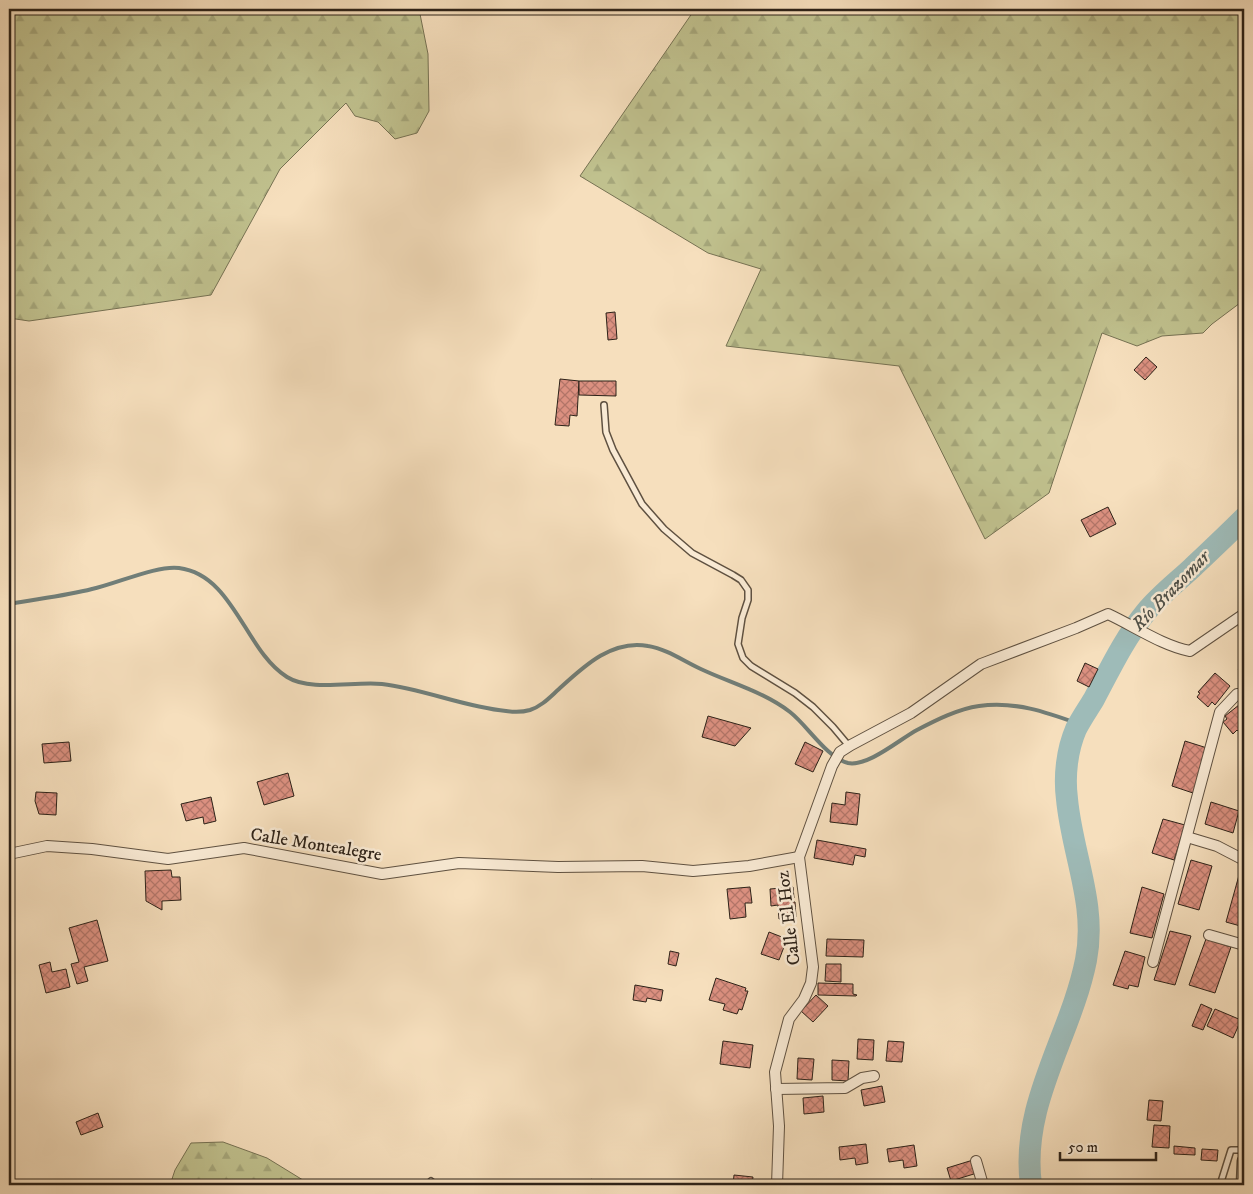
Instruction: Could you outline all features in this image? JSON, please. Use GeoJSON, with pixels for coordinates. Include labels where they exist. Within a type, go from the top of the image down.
{"type":"FeatureCollection","features":[{"type":"Feature","properties":{"kind":"street"},"geometry":{"type":"LineString","coordinates":[[844,749],[911,713],[981,664],[1108,614],[1178,649],[1190,651],[1244,614]]}},
{"type":"Feature","properties":{"kind":"street"},"geometry":{"type":"LineString","coordinates":[[1153,962],[1220,712],[1237,694],[1244,695]]}},
{"type":"Feature","properties":{"kind":"street","name":"Calle El Hoz"},"geometry":{"type":"LineString","coordinates":[[777,1185],[779,1126],[775,1072],[789,1019],[804,999],[811,983],[813,967],[799,857],[832,766],[844,749]]}},
{"type":"Feature","properties":{"kind":"street"},"geometry":{"type":"LineString","coordinates":[[1187,837],[1217,846],[1244,860]]}},
{"type":"Feature","properties":{"kind":"street","name":"Calle Montealegre"},"geometry":{"type":"LineString","coordinates":[[9,854],[47,846],[92,849],[168,859],[244,848],[382,874],[459,863],[558,867],[642,866],[693,871],[749,866],[799,857]]}},
{"type":"Feature","properties":{"kind":"street"},"geometry":{"type":"LineString","coordinates":[[1209,935],[1244,945]]}},
{"type":"Feature","properties":{"kind":"street"},"geometry":{"type":"LineString","coordinates":[[776,1089],[845,1088],[862,1078],[874,1076]]}},
{"type":"Feature","properties":{"kind":"street"},"geometry":{"type":"LineString","coordinates":[[976,1160],[983,1185]]}},
{"type":"Feature","properties":{"kind":"street"},"geometry":{"type":"LineString","coordinates":[[1243,1185],[1244,1161]]}},
{"type":"Feature","properties":{"kind":"lane"},"geometry":{"type":"LineString","coordinates":[[604,405],[606,432],[613,450],[642,504],[664,529],[692,553],[741,580],[748,590],[748,600],[742,618],[738,644],[743,658],[751,666],[795,693],[813,707],[833,727],[844,749]]}},
{"type":"Feature","properties":{"kind":"lane"},"geometry":{"type":"LineString","coordinates":[[1220,1185],[1231,1150],[1244,1150]]}},
{"type":"Feature","properties":{"kind":"lane"},"geometry":{"type":"LineString","coordinates":[[432,1181],[436,1185]]}},
{"type":"Feature","properties":{"kind":"green space"},"geometry":{"type":"Polygon","coordinates":[[[9,9],[419,9],[428,54],[429,111],[417,133],[395,139],[378,122],[355,116],[346,103],[280,169],[211,295],[29,321],[9,318],[9,9]]]}},
{"type":"Feature","properties":{"kind":"green space"},"geometry":{"type":"Polygon","coordinates":[[[695,9],[1244,9],[1244,300],[1203,333],[1162,336],[1137,346],[1102,333],[1049,493],[985,539],[899,366],[726,346],[761,269],[708,253],[580,176],[695,9]]]}},
{"type":"Feature","properties":{"kind":"green space"},"geometry":{"type":"Polygon","coordinates":[[[223,1142],[267,1158],[311,1185],[170,1185],[175,1170],[191,1143],[223,1142]]]}},
{"type":"Feature","properties":{"kind":"building"},"geometry":{"type":"Polygon","coordinates":[[[615,312],[617,339],[608,340],[606,313],[615,312]]]}},
{"type":"Feature","properties":{"kind":"building"},"geometry":{"type":"Polygon","coordinates":[[[1146,357],[1157,367],[1145,380],[1134,370],[1146,357]]]}},
{"type":"Feature","properties":{"kind":"building"},"geometry":{"type":"Polygon","coordinates":[[[560,379],[579,381],[577,416],[570,415],[569,426],[555,425],[560,379]]]}},
{"type":"Feature","properties":{"kind":"building"},"geometry":{"type":"Polygon","coordinates":[[[579,381],[616,381],[616,396],[579,395],[579,381]]]}},
{"type":"Feature","properties":{"kind":"building"},"geometry":{"type":"Polygon","coordinates":[[[1108,507],[1116,524],[1090,537],[1081,520],[1108,507]]]}},
{"type":"Feature","properties":{"kind":"building"},"geometry":{"type":"Polygon","coordinates":[[[1085,663],[1098,669],[1089,687],[1077,681],[1085,663]]]}},
{"type":"Feature","properties":{"kind":"building"},"geometry":{"type":"Polygon","coordinates":[[[1244,664],[1244,676],[1238,669],[1244,664]]]}},
{"type":"Feature","properties":{"kind":"building"},"geometry":{"type":"Polygon","coordinates":[[[1215,673],[1230,686],[1215,705],[1212,702],[1208,707],[1197,697],[1200,693],[1198,692],[1215,673]]]}},
{"type":"Feature","properties":{"kind":"building"},"geometry":{"type":"Polygon","coordinates":[[[1244,701],[1244,729],[1240,733],[1237,730],[1233,734],[1223,722],[1227,719],[1225,716],[1244,701]]]}},
{"type":"Feature","properties":{"kind":"building"},"geometry":{"type":"Polygon","coordinates":[[[708,716],[751,728],[735,746],[702,737],[708,716]]]}},
{"type":"Feature","properties":{"kind":"building"},"geometry":{"type":"Polygon","coordinates":[[[1185,741],[1207,748],[1193,793],[1172,786],[1185,741]]]}},
{"type":"Feature","properties":{"kind":"building"},"geometry":{"type":"Polygon","coordinates":[[[69,742],[71,761],[44,763],[42,744],[69,742]]]}},
{"type":"Feature","properties":{"kind":"building"},"geometry":{"type":"Polygon","coordinates":[[[805,742],[823,751],[813,772],[795,764],[805,742]]]}},
{"type":"Feature","properties":{"kind":"building"},"geometry":{"type":"Polygon","coordinates":[[[288,773],[294,796],[264,805],[257,782],[288,773]]]}},
{"type":"Feature","properties":{"kind":"building"},"geometry":{"type":"Polygon","coordinates":[[[36,792],[57,793],[56,815],[39,814],[35,801],[36,792]]]}},
{"type":"Feature","properties":{"kind":"building"},"geometry":{"type":"Polygon","coordinates":[[[846,792],[860,794],[857,825],[830,822],[832,803],[845,805],[846,792]]]}},
{"type":"Feature","properties":{"kind":"building"},"geometry":{"type":"Polygon","coordinates":[[[211,797],[216,821],[204,824],[203,817],[186,821],[181,804],[211,797]]]}},
{"type":"Feature","properties":{"kind":"building"},"geometry":{"type":"Polygon","coordinates":[[[1211,802],[1239,811],[1233,833],[1205,824],[1211,802]]]}},
{"type":"Feature","properties":{"kind":"building"},"geometry":{"type":"Polygon","coordinates":[[[1163,819],[1185,825],[1174,860],[1152,853],[1163,819]]]}},
{"type":"Feature","properties":{"kind":"building"},"geometry":{"type":"Polygon","coordinates":[[[817,840],[866,849],[865,857],[855,855],[853,865],[814,858],[817,840]]]}},
{"type":"Feature","properties":{"kind":"building"},"geometry":{"type":"Polygon","coordinates":[[[1191,860],[1212,866],[1199,910],[1178,904],[1191,860]]]}},
{"type":"Feature","properties":{"kind":"building"},"geometry":{"type":"Polygon","coordinates":[[[1241,868],[1244,869],[1244,927],[1226,922],[1241,868]]]}},
{"type":"Feature","properties":{"kind":"building"},"geometry":{"type":"Polygon","coordinates":[[[171,870],[172,877],[180,877],[181,900],[162,901],[162,910],[146,901],[145,871],[171,870]]]}},
{"type":"Feature","properties":{"kind":"building"},"geometry":{"type":"Polygon","coordinates":[[[750,887],[752,903],[745,903],[746,917],[730,919],[727,889],[750,887]]]}},
{"type":"Feature","properties":{"kind":"building"},"geometry":{"type":"Polygon","coordinates":[[[793,887],[794,898],[790,898],[790,902],[795,902],[796,917],[779,919],[778,905],[771,906],[770,889],[793,887]]]}},
{"type":"Feature","properties":{"kind":"building"},"geometry":{"type":"Polygon","coordinates":[[[1142,887],[1164,894],[1152,938],[1130,933],[1142,887]]]}},
{"type":"Feature","properties":{"kind":"building"},"geometry":{"type":"Polygon","coordinates":[[[97,920],[108,961],[84,967],[88,981],[77,984],[71,964],[79,962],[69,928],[97,920]]]}},
{"type":"Feature","properties":{"kind":"building"},"geometry":{"type":"Polygon","coordinates":[[[1170,931],[1191,936],[1175,985],[1154,980],[1170,931]]]}},
{"type":"Feature","properties":{"kind":"building"},"geometry":{"type":"Polygon","coordinates":[[[769,932],[787,939],[779,960],[761,954],[769,932]]]}},
{"type":"Feature","properties":{"kind":"building"},"geometry":{"type":"Polygon","coordinates":[[[827,939],[864,940],[863,957],[826,956],[827,939]]]}},
{"type":"Feature","properties":{"kind":"building"},"geometry":{"type":"Polygon","coordinates":[[[1206,939],[1231,947],[1215,993],[1189,985],[1206,939]]]}},
{"type":"Feature","properties":{"kind":"building"},"geometry":{"type":"Polygon","coordinates":[[[670,951],[679,953],[676,966],[668,964],[670,951]]]}},
{"type":"Feature","properties":{"kind":"building"},"geometry":{"type":"Polygon","coordinates":[[[1125,951],[1145,957],[1138,987],[1129,985],[1128,989],[1113,985],[1125,951]]]}},
{"type":"Feature","properties":{"kind":"building"},"geometry":{"type":"Polygon","coordinates":[[[50,962],[52,972],[66,969],[70,987],[46,993],[39,965],[50,962]]]}},
{"type":"Feature","properties":{"kind":"building"},"geometry":{"type":"Polygon","coordinates":[[[826,964],[841,964],[841,982],[825,981],[826,964]]]}},
{"type":"Feature","properties":{"kind":"building"},"geometry":{"type":"Polygon","coordinates":[[[716,978],[746,988],[745,991],[748,991],[742,1010],[739,1009],[737,1014],[723,1010],[725,1004],[709,1000],[716,978]]]}},
{"type":"Feature","properties":{"kind":"building"},"geometry":{"type":"Polygon","coordinates":[[[818,983],[853,984],[853,994],[857,995],[818,995],[818,983]]]}},
{"type":"Feature","properties":{"kind":"building"},"geometry":{"type":"Polygon","coordinates":[[[635,985],[663,990],[661,1001],[647,998],[646,1002],[633,1000],[635,985]]]}},
{"type":"Feature","properties":{"kind":"building"},"geometry":{"type":"Polygon","coordinates":[[[816,995],[828,1006],[813,1022],[801,1011],[816,995]]]}},
{"type":"Feature","properties":{"kind":"building"},"geometry":{"type":"Polygon","coordinates":[[[1201,1004],[1212,1009],[1203,1030],[1192,1026],[1201,1004]]]}},
{"type":"Feature","properties":{"kind":"building"},"geometry":{"type":"Polygon","coordinates":[[[1215,1009],[1241,1020],[1233,1038],[1207,1026],[1215,1009]]]}},
{"type":"Feature","properties":{"kind":"building"},"geometry":{"type":"Polygon","coordinates":[[[858,1039],[874,1040],[873,1060],[857,1059],[858,1039]]]}},
{"type":"Feature","properties":{"kind":"building"},"geometry":{"type":"Polygon","coordinates":[[[723,1041],[753,1045],[750,1068],[720,1064],[723,1041]]]}},
{"type":"Feature","properties":{"kind":"building"},"geometry":{"type":"Polygon","coordinates":[[[888,1041],[904,1042],[902,1062],[886,1061],[888,1041]]]}},
{"type":"Feature","properties":{"kind":"building"},"geometry":{"type":"Polygon","coordinates":[[[798,1058],[814,1059],[812,1080],[797,1079],[798,1058]]]}},
{"type":"Feature","properties":{"kind":"building"},"geometry":{"type":"Polygon","coordinates":[[[832,1060],[849,1061],[848,1081],[832,1080],[832,1060]]]}},
{"type":"Feature","properties":{"kind":"building"},"geometry":{"type":"Polygon","coordinates":[[[882,1086],[885,1102],[864,1106],[861,1090],[882,1086]]]}},
{"type":"Feature","properties":{"kind":"building"},"geometry":{"type":"Polygon","coordinates":[[[823,1096],[824,1112],[804,1114],[803,1098],[823,1096]]]}},
{"type":"Feature","properties":{"kind":"building"},"geometry":{"type":"Polygon","coordinates":[[[1149,1100],[1163,1101],[1161,1121],[1147,1120],[1149,1100]]]}},
{"type":"Feature","properties":{"kind":"building"},"geometry":{"type":"Polygon","coordinates":[[[98,1113],[103,1127],[81,1135],[76,1122],[98,1113]]]}},
{"type":"Feature","properties":{"kind":"building"},"geometry":{"type":"Polygon","coordinates":[[[1154,1125],[1170,1126],[1169,1148],[1152,1147],[1154,1125]]]}},
{"type":"Feature","properties":{"kind":"building"},"geometry":{"type":"Polygon","coordinates":[[[866,1144],[868,1163],[856,1165],[855,1158],[840,1160],[839,1147],[866,1144]]]}},
{"type":"Feature","properties":{"kind":"building"},"geometry":{"type":"Polygon","coordinates":[[[914,1145],[917,1166],[904,1168],[903,1160],[889,1162],[887,1149],[914,1145]]]}},
{"type":"Feature","properties":{"kind":"building"},"geometry":{"type":"Polygon","coordinates":[[[1174,1146],[1195,1148],[1195,1155],[1174,1154],[1174,1146]]]}},
{"type":"Feature","properties":{"kind":"building"},"geometry":{"type":"Polygon","coordinates":[[[1202,1149],[1218,1150],[1217,1161],[1201,1160],[1202,1149]]]}},
{"type":"Feature","properties":{"kind":"building"},"geometry":{"type":"Polygon","coordinates":[[[973,1160],[977,1173],[951,1181],[947,1168],[973,1160]]]}},
{"type":"Feature","properties":{"kind":"building"},"geometry":{"type":"Polygon","coordinates":[[[734,1175],[753,1177],[752,1184],[755,1185],[733,1185],[734,1175]]]}},
{"type":"Feature","properties":{"kind":"building"},"geometry":{"type":"Polygon","coordinates":[[[591,1179],[599,1184],[600,1181],[607,1185],[587,1185],[591,1179]]]}},
{"type":"Feature","properties":{"kind":"building"},"geometry":{"type":"Polygon","coordinates":[[[934,1182],[934,1185],[916,1185],[934,1182]]]}},
{"type":"Feature","properties":{"kind":"waterway","name":"Río Brazomar"},"geometry":{"type":"LineString","coordinates":[[1031,1185],[1030,1155],[1033,1126],[1040,1098],[1079,988],[1089,939],[1083,879],[1070,819],[1066,790],[1066,772],[1070,746],[1078,725],[1124,643],[1138,622],[1162,595],[1244,518]]}},
{"type":"Feature","properties":{"kind":"waterway"},"geometry":{"type":"LineString","coordinates":[[9,604],[102,587],[160,569],[179,568],[198,574],[213,584],[238,615],[260,650],[287,677],[308,684],[320,685],[371,683],[398,686],[475,706],[512,712],[527,711],[538,706],[588,664],[610,651],[635,645],[648,646],[669,653],[703,670],[758,693],[780,705],[797,718],[832,755],[848,763],[865,761],[874,757],[932,722],[971,707],[992,705],[1018,706],[1079,724]]}}]}
